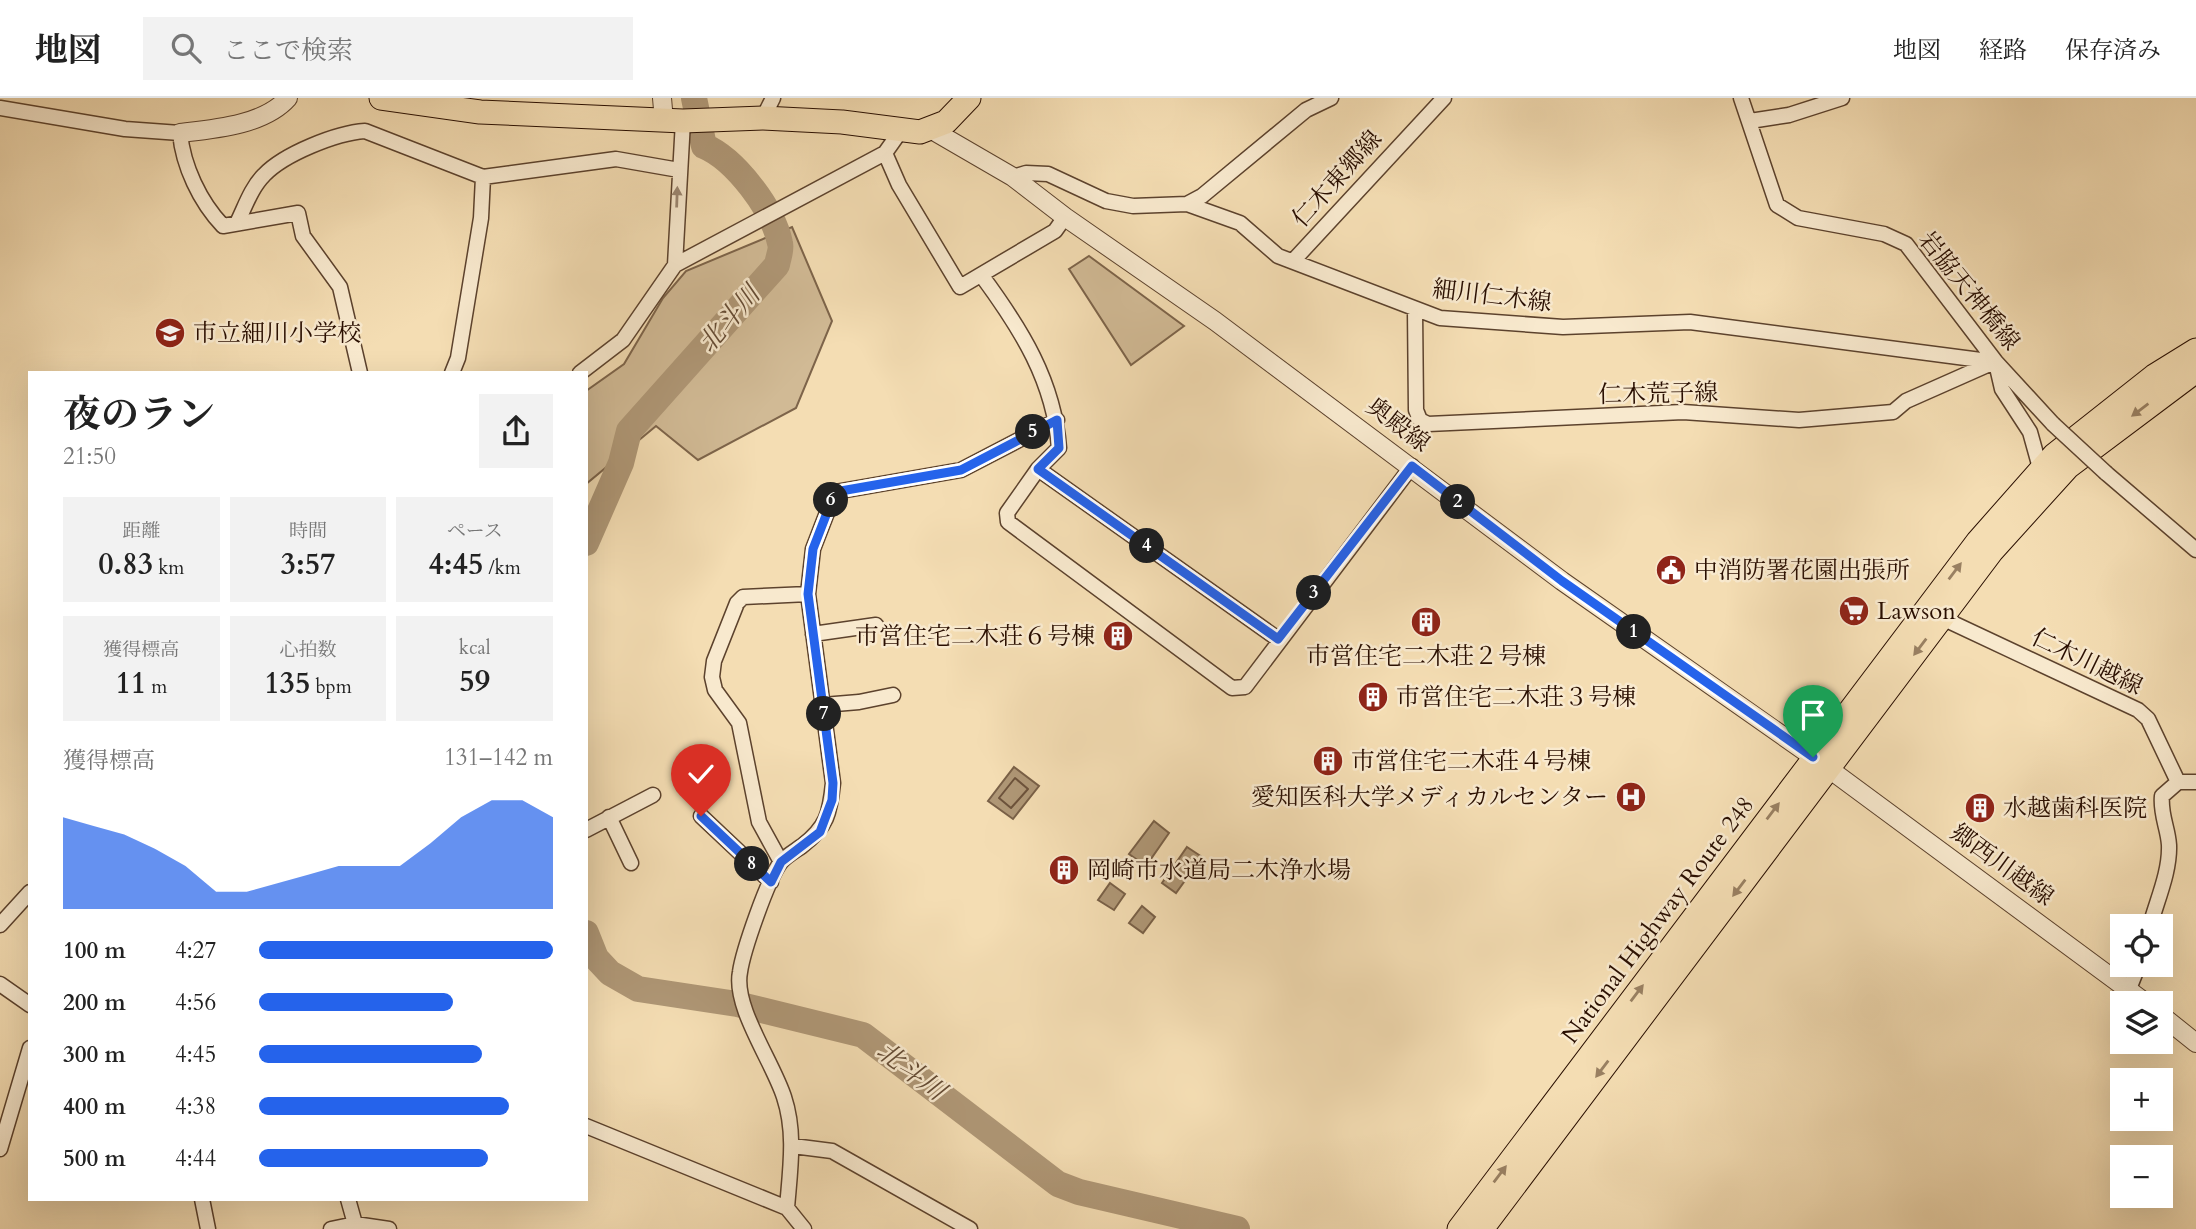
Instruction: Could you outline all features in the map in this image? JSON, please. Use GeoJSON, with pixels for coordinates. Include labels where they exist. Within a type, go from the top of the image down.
{"type":"FeatureCollection","features":[{"type":"Feature","properties":{"kind":"main road"},"geometry":{"type":"LineString","coordinates":[[381,98],[480,112],[681,116],[768,108],[920,132],[932,130],[946,122],[969,98]]}},
{"type":"Feature","properties":{"kind":"main road","name":"National Highway Route 248"},"geometry":{"type":"LineString","coordinates":[[1482,1229],[1821,763],[1978,541],[2040,468],[2154,376],[2196,350]]}},
{"type":"Feature","properties":{"kind":"main road","name":"National Highway Route 248"},"geometry":{"type":"LineString","coordinates":[[1459,1229],[1821,763],[1942,618],[1992,551],[2068,467],[2196,371]]}},
{"type":"Feature","properties":{"kind":"street"},"geometry":{"type":"LineString","coordinates":[[0,108],[125,129],[180,133],[217,129],[257,117],[279,108],[288,98]]}},
{"type":"Feature","properties":{"kind":"street"},"geometry":{"type":"LineString","coordinates":[[1187,204],[1202,196],[1306,110],[1331,98]]}},
{"type":"Feature","properties":{"kind":"street","name":"仁木東郷線"},"geometry":{"type":"LineString","coordinates":[[1293,261],[1444,98]]}},
{"type":"Feature","properties":{"kind":"street","name":"岩脇天神橋線"},"geometry":{"type":"LineString","coordinates":[[1741,98],[1777,205],[1798,218],[1884,234],[1906,244],[1996,362],[2053,424],[2196,550]]}},
{"type":"Feature","properties":{"kind":"street"},"geometry":{"type":"LineString","coordinates":[[1750,121],[1789,115],[1842,98]]}},
{"type":"Feature","properties":{"kind":"street"},"geometry":{"type":"LineString","coordinates":[[675,265],[681,116]]}},
{"type":"Feature","properties":{"kind":"street"},"geometry":{"type":"LineString","coordinates":[[583,371],[623,340],[675,265],[885,153],[902,129]]}},
{"type":"Feature","properties":{"kind":"street","name":"奥殿線"},"geometry":{"type":"LineString","coordinates":[[932,130],[1013,177],[1065,217],[1194,305],[1562,581],[1821,763]]}},
{"type":"Feature","properties":{"kind":"street"},"geometry":{"type":"LineString","coordinates":[[237,223],[255,186],[266,173],[328,139],[354,132],[365,131],[483,177],[616,159],[679,170]]}},
{"type":"Feature","properties":{"kind":"street"},"geometry":{"type":"LineString","coordinates":[[180,133],[182,157],[212,214],[223,226],[298,213],[303,236],[340,287],[360,371]]}},
{"type":"Feature","properties":{"kind":"street"},"geometry":{"type":"LineString","coordinates":[[885,153],[899,185],[957,284],[963,286],[982,276],[1055,231],[1065,217]]}},
{"type":"Feature","properties":{"kind":"street","name":"細川仁木線"},"geometry":{"type":"LineString","coordinates":[[1013,177],[1026,173],[1048,174],[1105,201],[1133,206],[1187,204],[1240,223],[1278,256],[1440,318],[1563,327],[1690,322],[1996,362]]}},
{"type":"Feature","properties":{"kind":"street"},"geometry":{"type":"LineString","coordinates":[[452,371],[481,219],[483,177]]}},
{"type":"Feature","properties":{"kind":"street"},"geometry":{"type":"LineString","coordinates":[[982,276],[1017,324],[1043,376],[1057,420],[1059,448],[1038,469],[1007,513],[1008,522],[1232,688],[1245,687],[1278,639],[1412,466]]}},
{"type":"Feature","properties":{"kind":"street","name":"仁木荒子線"},"geometry":{"type":"LineString","coordinates":[[1415,310],[1416,410],[1420,419],[1429,424],[1683,412],[1799,420],[1893,412],[1906,401],[1996,362]]}},
{"type":"Feature","properties":{"kind":"street"},"geometry":{"type":"LineString","coordinates":[[1996,362],[2002,389],[2030,432],[2040,468]]}},
{"type":"Feature","properties":{"kind":"street"},"geometry":{"type":"LineString","coordinates":[[787,1208],[793,1146],[784,1096],[741,995],[739,974],[771,882],[781,862],[820,832],[832,800],[833,783],[808,594],[813,549],[835,492],[961,470],[1057,420]]}},
{"type":"Feature","properties":{"kind":"street"},"geometry":{"type":"LineString","coordinates":[[1038,469],[1278,639]]}},
{"type":"Feature","properties":{"kind":"street"},"geometry":{"type":"LineString","coordinates":[[781,862],[759,822],[739,723],[715,690],[714,661],[737,603],[743,597],[808,594]]}},
{"type":"Feature","properties":{"kind":"street","name":"仁木川越線"},"geometry":{"type":"LineString","coordinates":[[1942,618],[2138,710],[2148,719],[2178,782]]}},
{"type":"Feature","properties":{"kind":"street"},"geometry":{"type":"LineString","coordinates":[[813,634],[876,625]]}},
{"type":"Feature","properties":{"kind":"street"},"geometry":{"type":"LineString","coordinates":[[822,705],[859,702],[893,695]]}},
{"type":"Feature","properties":{"kind":"street","name":"郷西川越線"},"geometry":{"type":"LineString","coordinates":[[1821,763],[2131,991]]}},
{"type":"Feature","properties":{"kind":"street"},"geometry":{"type":"LineString","coordinates":[[2154,914],[2169,861],[2169,841],[2160,808],[2162,796],[2178,782],[2196,782]]}},
{"type":"Feature","properties":{"kind":"street"},"geometry":{"type":"LineString","coordinates":[[588,829],[653,794]]}},
{"type":"Feature","properties":{"kind":"street"},"geometry":{"type":"LineString","coordinates":[[701,816],[771,882]]}},
{"type":"Feature","properties":{"kind":"street"},"geometry":{"type":"LineString","coordinates":[[609,817],[631,863]]}},
{"type":"Feature","properties":{"kind":"street"},"geometry":{"type":"LineString","coordinates":[[0,925],[28,894]]}},
{"type":"Feature","properties":{"kind":"street"},"geometry":{"type":"LineString","coordinates":[[2129,989],[2134,977]]}},
{"type":"Feature","properties":{"kind":"street"},"geometry":{"type":"LineString","coordinates":[[0,984],[28,1004]]}},
{"type":"Feature","properties":{"kind":"street"},"geometry":{"type":"LineString","coordinates":[[2173,1025],[2196,1043]]}},
{"type":"Feature","properties":{"kind":"street"},"geometry":{"type":"LineString","coordinates":[[0,1149],[28,1055]]}},
{"type":"Feature","properties":{"kind":"street"},"geometry":{"type":"LineString","coordinates":[[588,1127],[787,1208],[804,1229]]}},
{"type":"Feature","properties":{"kind":"street"},"geometry":{"type":"LineString","coordinates":[[793,1146],[832,1151],[970,1229]]}},
{"type":"Feature","properties":{"kind":"street"},"geometry":{"type":"LineString","coordinates":[[202,1201],[208,1229]]}},
{"type":"Feature","properties":{"kind":"street"},"geometry":{"type":"LineString","coordinates":[[349,1201],[355,1224]]}},
{"type":"Feature","properties":{"kind":"street"},"geometry":{"type":"LineString","coordinates":[[331,1229],[355,1224],[389,1229]]}},
{"type":"Feature","properties":{"kind":"shaded area"},"geometry":{"type":"Polygon","coordinates":[[[792,227],[832,321],[796,408],[698,460],[656,426],[588,482],[588,390],[624,364],[663,298],[686,271],[792,227]]]}},
{"type":"Feature","properties":{"kind":"shaded area"},"geometry":{"type":"Polygon","coordinates":[[[1089,256],[1184,326],[1131,365],[1069,269],[1089,256]]]}},
{"type":"Feature","properties":{"kind":"water"},"geometry":{"type":"Polygon","coordinates":[[[1014,767],[1039,786],[1013,819],[988,801],[1014,767]]]}},
{"type":"Feature","properties":{"kind":"water"},"geometry":{"type":"Polygon","coordinates":[[[1154,821],[1169,833],[1146,866],[1129,854],[1154,821]]]}},
{"type":"Feature","properties":{"kind":"water"},"geometry":{"type":"Polygon","coordinates":[[[1187,847],[1202,857],[1176,893],[1162,883],[1187,847]]]}},
{"type":"Feature","properties":{"kind":"water"},"geometry":{"type":"Polygon","coordinates":[[[1110,883],[1125,894],[1114,910],[1098,900],[1110,883]]]}},
{"type":"Feature","properties":{"kind":"water"},"geometry":{"type":"Polygon","coordinates":[[[1142,906],[1155,917],[1143,933],[1129,923],[1142,906]]]}},
{"type":"Feature","properties":{"kind":"waterway","name":"北斗川"},"geometry":{"type":"LineString","coordinates":[[588,538],[621,463],[629,431],[777,265],[780,245],[770,215],[740,173],[704,146],[694,98]]}},
{"type":"Feature","properties":{"kind":"waterway","name":"北斗川"},"geometry":{"type":"LineString","coordinates":[[588,938],[596,958],[610,973],[638,989],[737,1004],[863,1035],[1058,1184],[1079,1192],[1237,1229]]}},
{"type":"Feature","properties":{"kind":"place","name":"市立細川小学校"},"geometry":{"type":"Point","coordinates":[170,333]}},
{"type":"Feature","properties":{"kind":"place","name":"中消防署花園出張所"},"geometry":{"type":"Point","coordinates":[1671,570]}},
{"type":"Feature","properties":{"kind":"place","name":"Lawson"},"geometry":{"type":"Point","coordinates":[1854,611]}},
{"type":"Feature","properties":{"kind":"place","name":"市営住宅二木荘２号棟"},"geometry":{"type":"Point","coordinates":[1426,622]}},
{"type":"Feature","properties":{"kind":"place","name":"市営住宅二木荘６号棟"},"geometry":{"type":"Point","coordinates":[1118,636]}},
{"type":"Feature","properties":{"kind":"place","name":"市営住宅二木荘３号棟"},"geometry":{"type":"Point","coordinates":[1373,697]}},
{"type":"Feature","properties":{"kind":"place","name":"市営住宅二木荘４号棟"},"geometry":{"type":"Point","coordinates":[1328,761]}},
{"type":"Feature","properties":{"kind":"place","name":"愛知医科大学メディカルセンター"},"geometry":{"type":"Point","coordinates":[1631,797]}},
{"type":"Feature","properties":{"kind":"place","name":"水越歯科医院"},"geometry":{"type":"Point","coordinates":[1980,808]}},
{"type":"Feature","properties":{"kind":"place","name":"岡崎市水道局二木浄水場"},"geometry":{"type":"Point","coordinates":[1064,870]}},
{"type":"Feature","properties":{"kind":"route"},"geometry":{"type":"LineString","coordinates":[[701,816],[771,882],[781,862],[820,832],[826,821],[833,783],[808,594],[813,549],[835,492],[961,470],[1057,420],[1059,448],[1038,469],[1278,639],[1412,466],[1562,581],[1813,757]]}}]}
